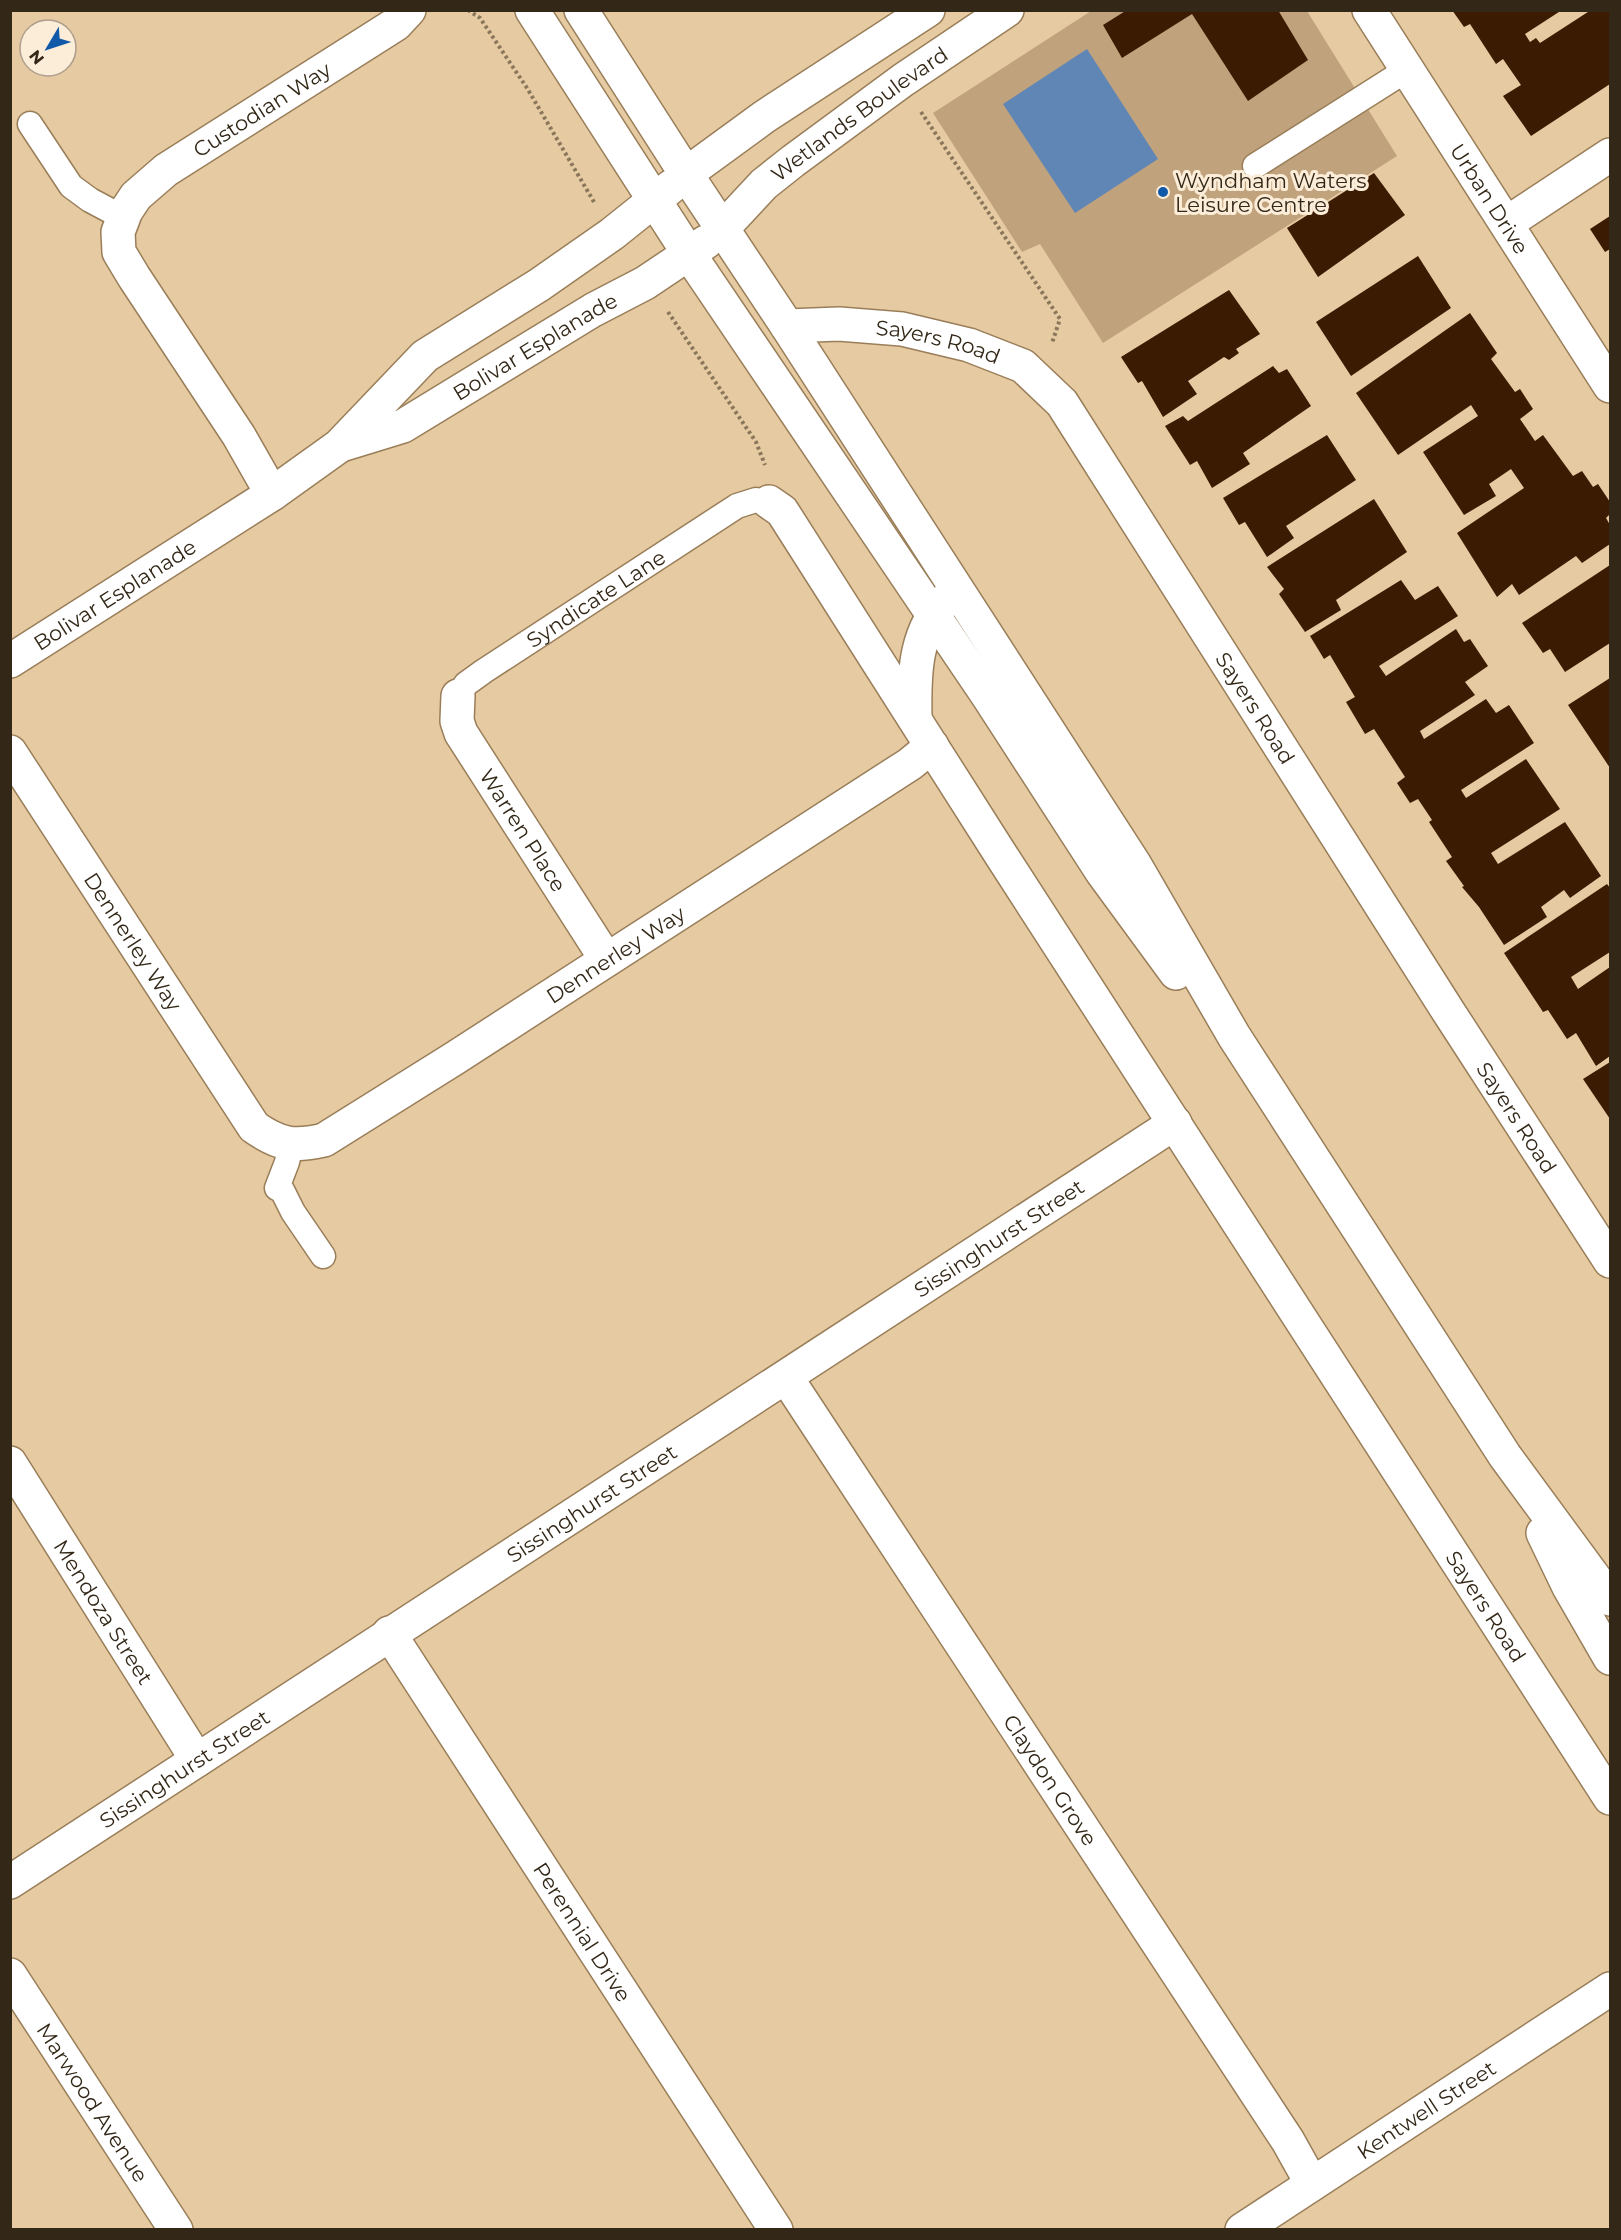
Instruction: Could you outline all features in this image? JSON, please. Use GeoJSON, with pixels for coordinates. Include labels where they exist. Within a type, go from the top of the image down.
{"type":"FeatureCollection","features":[{"type":"Feature","properties":{"kind":"street","name":"Custodian Way"},"geometry":{"type":"LineString","coordinates":[[272,494],[239,436],[119,252],[118,232],[131,203],[141,190],[166,170],[396,24],[409,10]]}},
{"type":"Feature","properties":{"kind":"street"},"geometry":{"type":"LineString","coordinates":[[532,10],[689,254],[934,616],[1102,872],[1184,984],[1234,1036]]}},
{"type":"Feature","properties":{"kind":"street"},"geometry":{"type":"LineString","coordinates":[[581,10],[1135,865],[1234,1036],[1505,1456],[1611,1599]]}},
{"type":"Feature","properties":{"kind":"street"},"geometry":{"type":"LineString","coordinates":[[686,174],[764,117],[927,10]]}},
{"type":"Feature","properties":{"kind":"street","name":"Wetlands Boulevard"},"geometry":{"type":"LineString","coordinates":[[722,229],[764,184],[903,80],[1007,10]]}},
{"type":"Feature","properties":{"kind":"street","name":"Urban Drive"},"geometry":{"type":"LineString","coordinates":[[1369,10],[1611,386]]}},
{"type":"Feature","properties":{"kind":"street"},"geometry":{"type":"LineString","coordinates":[[1507,223],[1611,155]]}},
{"type":"Feature","properties":{"kind":"street","name":"Bolivar Esplanade"},"geometry":{"type":"LineString","coordinates":[[10,661],[272,494],[339,446],[425,357],[539,285],[612,234],[686,174]]}},
{"type":"Feature","properties":{"kind":"street","name":"Bolivar Esplanade"},"geometry":{"type":"LineString","coordinates":[[339,446],[403,426],[593,310],[645,283],[722,229]]}},
{"type":"Feature","properties":{"kind":"street","name":"Sayers Road"},"geometry":{"type":"LineString","coordinates":[[787,326],[839,324],[902,329],[969,345],[1023,366],[1062,403],[1442,1001],[1611,1261]]}},
{"type":"Feature","properties":{"kind":"street","name":"Sayers Road"},"geometry":{"type":"LineString","coordinates":[[769,502],[782,511],[1611,1798]]}},
{"type":"Feature","properties":{"kind":"street"},"geometry":{"type":"LineString","coordinates":[[915,718],[915,663],[918,648],[940,604],[957,590]]}},
{"type":"Feature","properties":{"kind":"street","name":"Warren Place"},"geometry":{"type":"LineString","coordinates":[[458,696],[457,721],[461,733],[606,959]]}},
{"type":"Feature","properties":{"kind":"street","name":"Dennerley Way"},"geometry":{"type":"LineString","coordinates":[[10,752],[254,1127],[270,1138],[291,1145],[304,1145],[324,1140],[455,1059],[910,764],[932,746]]}},
{"type":"Feature","properties":{"kind":"street","name":"Sissinghurst Street"},"geometry":{"type":"LineString","coordinates":[[10,1882],[389,1633],[1175,1124]]}},
{"type":"Feature","properties":{"kind":"street","name":"Claydon Grove"},"geometry":{"type":"LineString","coordinates":[[786,1377],[1288,2141],[1312,2184]]}},
{"type":"Feature","properties":{"kind":"street"},"geometry":{"type":"LineString","coordinates":[[1505,1456],[1569,1587],[1611,1658]]}},
{"type":"Feature","properties":{"kind":"street","name":"Mendoza Street"},"geometry":{"type":"LineString","coordinates":[[10,1463],[197,1760]]}},
{"type":"Feature","properties":{"kind":"street","name":"Perennial Drive"},"geometry":{"type":"LineString","coordinates":[[389,1633],[776,2229]]}},
{"type":"Feature","properties":{"kind":"street","name":"Marwood Avenue"},"geometry":{"type":"LineString","coordinates":[[10,1975],[176,2229]]}},
{"type":"Feature","properties":{"kind":"street","name":"Kentwell Street"},"geometry":{"type":"LineString","coordinates":[[1242,2229],[1611,1989]]}},
{"type":"Feature","properties":{"kind":"lane"},"geometry":{"type":"LineString","coordinates":[[1255,166],[1408,69]]}},
{"type":"Feature","properties":{"kind":"lane"},"geometry":{"type":"LineString","coordinates":[[30,124],[71,186],[90,200],[124,218]]}},
{"type":"Feature","properties":{"kind":"lane","name":"Sayers Road"},"geometry":{"type":"LineString","coordinates":[[737,506],[756,500],[769,502]]}},
{"type":"Feature","properties":{"kind":"lane","name":"Syndicate Lane"},"geometry":{"type":"LineString","coordinates":[[458,696],[466,684],[484,671],[737,506]]}},
{"type":"Feature","properties":{"kind":"lane"},"geometry":{"type":"LineString","coordinates":[[291,1145],[277,1188],[282,1190],[293,1212],[323,1256]]}},
{"type":"Feature","properties":{"kind":"path"},"geometry":{"type":"LineString","coordinates":[[903,80],[926,119],[1060,320],[1039,380]]}},
{"type":"Feature","properties":{"kind":"shaded area","name":"Wyndham Waters Leisure Centre"},"geometry":{"type":"Polygon","coordinates":[[[1091,11],[1307,11],[1397,156],[1103,343],[1040,244],[1022,252],[933,113],[1091,11]]]}},
{"type":"Feature","properties":{"kind":"water"},"geometry":{"type":"Polygon","coordinates":[[[1087,49],[1158,159],[1075,213],[1003,104],[1087,49]]]}},
{"type":"Feature","properties":{"kind":"building"},"geometry":{"type":"Polygon","coordinates":[[[1127,10],[1278,10],[1308,60],[1248,101],[1192,14],[1122,58],[1103,25],[1127,10]]]}},
{"type":"Feature","properties":{"kind":"building"},"geometry":{"type":"Polygon","coordinates":[[[1452,10],[1562,10],[1525,34],[1530,42],[1536,38],[1540,43],[1591,10],[1610,10],[1610,84],[1531,136],[1503,96],[1521,85],[1503,59],[1496,64],[1470,24],[1464,27],[1452,10]]]}},
{"type":"Feature","properties":{"kind":"building"},"geometry":{"type":"Polygon","coordinates":[[[1374,173],[1405,215],[1318,277],[1287,228],[1374,173]]]}},
{"type":"Feature","properties":{"kind":"building"},"geometry":{"type":"Polygon","coordinates":[[[1610,216],[1610,249],[1605,252],[1590,229],[1610,216]]]}},
{"type":"Feature","properties":{"kind":"building"},"geometry":{"type":"Polygon","coordinates":[[[1418,256],[1451,308],[1351,376],[1316,322],[1418,256]]]}},
{"type":"Feature","properties":{"kind":"building"},"geometry":{"type":"Polygon","coordinates":[[[1229,290],[1260,334],[1236,349],[1239,353],[1229,360],[1224,357],[1188,381],[1197,394],[1163,417],[1142,381],[1138,383],[1121,357],[1229,290]]]}},
{"type":"Feature","properties":{"kind":"building"},"geometry":{"type":"Polygon","coordinates":[[[1470,313],[1497,353],[1491,359],[1515,392],[1520,389],[1533,409],[1520,419],[1535,441],[1543,435],[1573,476],[1582,471],[1593,487],[1598,484],[1610,502],[1610,514],[1606,518],[1610,525],[1610,544],[1582,563],[1576,556],[1519,595],[1512,584],[1497,597],[1457,533],[1524,488],[1511,469],[1489,484],[1496,496],[1464,515],[1423,452],[1478,416],[1471,405],[1398,455],[1356,393],[1470,313]]]}},
{"type":"Feature","properties":{"kind":"building"},"geometry":{"type":"Polygon","coordinates":[[[1273,366],[1279,373],[1287,369],[1311,406],[1243,453],[1250,464],[1212,488],[1197,461],[1190,465],[1165,426],[1183,416],[1188,421],[1273,366]]]}},
{"type":"Feature","properties":{"kind":"building"},"geometry":{"type":"Polygon","coordinates":[[[1327,435],[1356,480],[1286,526],[1294,538],[1267,557],[1245,522],[1239,525],[1223,498],[1327,435]]]}},
{"type":"Feature","properties":{"kind":"building"},"geometry":{"type":"Polygon","coordinates":[[[1374,499],[1407,552],[1336,600],[1341,610],[1305,632],[1279,594],[1284,589],[1267,567],[1374,499]]]}},
{"type":"Feature","properties":{"kind":"building"},"geometry":{"type":"Polygon","coordinates":[[[1610,565],[1610,643],[1565,672],[1550,649],[1543,653],[1522,623],[1610,565]]]}},
{"type":"Feature","properties":{"kind":"building"},"geometry":{"type":"Polygon","coordinates":[[[1401,580],[1415,600],[1438,586],[1458,616],[1379,666],[1386,676],[1456,629],[1464,642],[1470,639],[1488,666],[1465,682],[1475,695],[1420,731],[1424,739],[1486,699],[1496,713],[1509,705],[1534,743],[1461,790],[1466,798],[1526,759],[1560,809],[1491,853],[1498,864],[1565,822],[1601,876],[1570,898],[1564,890],[1541,907],[1547,917],[1504,945],[1446,861],[1452,857],[1429,822],[1432,820],[1418,799],[1410,803],[1397,783],[1405,777],[1374,729],[1365,734],[1346,702],[1355,697],[1330,655],[1324,659],[1310,636],[1401,580]]]}},
{"type":"Feature","properties":{"kind":"building"},"geometry":{"type":"Polygon","coordinates":[[[1610,678],[1610,768],[1568,705],[1610,678]]]}},
{"type":"Feature","properties":{"kind":"building"},"geometry":{"type":"Polygon","coordinates":[[[1607,884],[1610,888],[1610,952],[1571,977],[1578,989],[1610,967],[1610,1056],[1596,1066],[1576,1033],[1567,1039],[1548,1010],[1543,1012],[1504,953],[1607,884]]]}},
{"type":"Feature","properties":{"kind":"building"},"geometry":{"type":"Polygon","coordinates":[[[1610,1062],[1610,1119],[1583,1079],[1610,1062]]]}},
{"type":"Feature","properties":{"kind":"place","name":"Wyndham Waters Leisure Centre"},"geometry":{"type":"Point","coordinates":[1163,192]}}]}
